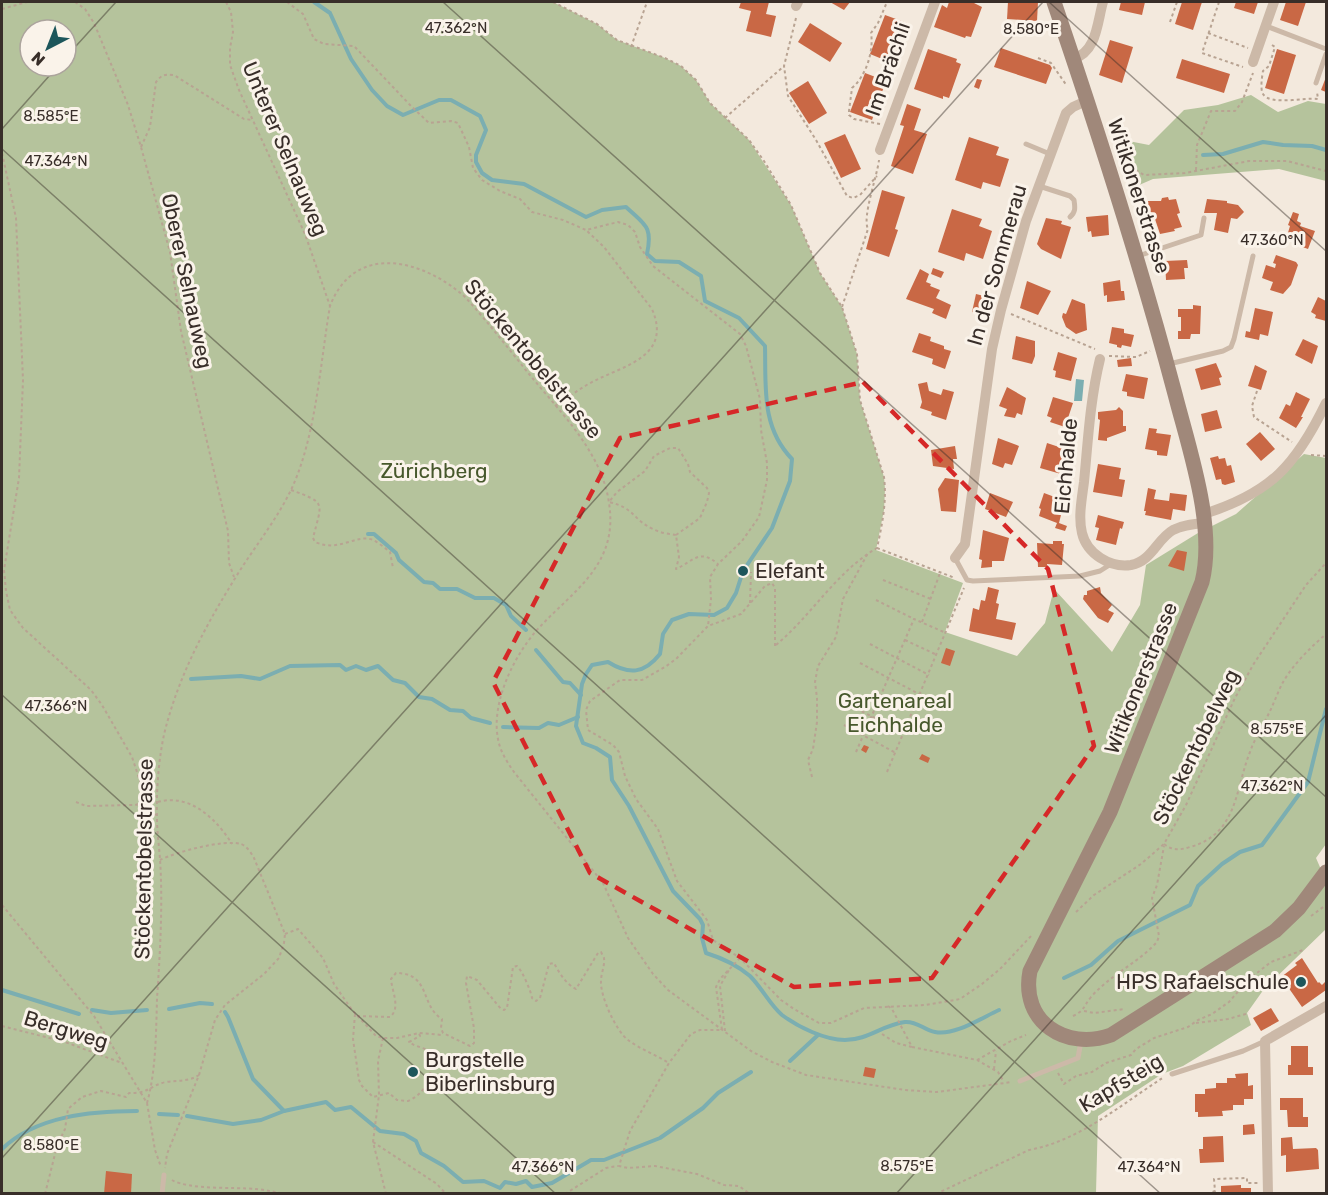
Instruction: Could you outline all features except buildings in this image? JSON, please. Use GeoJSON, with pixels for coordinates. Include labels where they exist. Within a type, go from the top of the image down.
{"type":"FeatureCollection","features":[{"type":"Feature","properties":{"kind":"main road","name":"Witikonerstrasse"},"geometry":{"type":"LineString","coordinates":[[1054,2],[1137,256],[1167,364],[1204,519],[1206,549],[1202,582],[1110,812],[1030,971],[1029,992],[1037,1014],[1055,1032],[1081,1041]]}},
{"type":"Feature","properties":{"kind":"main road"},"geometry":{"type":"LineString","coordinates":[[1081,1041],[1092,1041],[1111,1035],[1275,931],[1299,908],[1326,872]]}},
{"type":"Feature","properties":{"kind":"street","name":"Im Brächli"},"geometry":{"type":"LineString","coordinates":[[879,150],[934,2]]}},
{"type":"Feature","properties":{"kind":"street"},"geometry":{"type":"LineString","coordinates":[[1072,59],[1083,55],[1092,46],[1103,2]]}},
{"type":"Feature","properties":{"kind":"street"},"geometry":{"type":"LineString","coordinates":[[1255,61],[1274,2]]}},
{"type":"Feature","properties":{"kind":"street","name":"In der Sommerau"},"geometry":{"type":"LineString","coordinates":[[955,558],[965,544],[992,349],[1026,221],[1066,113],[1086,101]]}},
{"type":"Feature","properties":{"kind":"street","name":"Eichhalde"},"geometry":{"type":"LineString","coordinates":[[1100,359],[1092,392],[1080,520],[1086,542],[1101,559],[1111,564]]}},
{"type":"Feature","properties":{"kind":"street"},"geometry":{"type":"LineString","coordinates":[[1111,564],[1123,565],[1140,562],[1174,530],[1194,524],[1257,491],[1280,473],[1302,448],[1326,403]]}},
{"type":"Feature","properties":{"kind":"street","name":"Kapfsteig"},"geometry":{"type":"LineString","coordinates":[[1265,1041],[1326,1006]]}},
{"type":"Feature","properties":{"kind":"street"},"geometry":{"type":"LineString","coordinates":[[1265,1041],[1266,1188]]}},
{"type":"Feature","properties":{"kind":"lane"},"geometry":{"type":"LineString","coordinates":[[1266,26],[1326,49]]}},
{"type":"Feature","properties":{"kind":"lane"},"geometry":{"type":"LineString","coordinates":[[1316,83],[1326,54]]}},
{"type":"Feature","properties":{"kind":"lane"},"geometry":{"type":"LineString","coordinates":[[1026,144],[1050,154]]}},
{"type":"Feature","properties":{"kind":"lane"},"geometry":{"type":"LineString","coordinates":[[1039,186],[1070,196],[1074,200],[1074,214],[1070,217]]}},
{"type":"Feature","properties":{"kind":"lane"},"geometry":{"type":"LineString","coordinates":[[1137,256],[1201,235],[1204,218]]}},
{"type":"Feature","properties":{"kind":"lane"},"geometry":{"type":"LineString","coordinates":[[1167,364],[1223,351],[1231,346],[1253,255]]}},
{"type":"Feature","properties":{"kind":"lane"},"geometry":{"type":"LineString","coordinates":[[955,558],[967,580],[982,582],[1080,576],[1100,571],[1111,564]]}},
{"type":"Feature","properties":{"kind":"lane"},"geometry":{"type":"LineString","coordinates":[[1020,1081],[1078,1058],[1081,1041]]}},
{"type":"Feature","properties":{"kind":"lane","name":"Kapfsteig"},"geometry":{"type":"LineString","coordinates":[[1172,1074],[1243,1051],[1265,1041]]}},
{"type":"Feature","properties":{"kind":"lane"},"geometry":{"type":"LineString","coordinates":[[162,1194],[164,1175]]}},
{"type":"Feature","properties":{"kind":"path"},"geometry":{"type":"LineString","coordinates":[[2,9],[27,2]]}},
{"type":"Feature","properties":{"kind":"path","name":"Oberer Selnauweg"},"geometry":{"type":"LineString","coordinates":[[75,2],[85,9],[94,23],[128,105],[141,147],[170,252],[181,331],[228,531],[229,563],[235,579]]}},
{"type":"Feature","properties":{"kind":"path","name":"Unterer Selnauweg"},"geometry":{"type":"LineString","coordinates":[[226,2],[231,12],[234,32],[230,48],[230,65],[239,90],[305,234],[330,306]]}},
{"type":"Feature","properties":{"kind":"path"},"geometry":{"type":"LineString","coordinates":[[287,2],[303,14],[314,39],[335,46],[354,46],[429,123],[451,121],[458,123],[469,147],[473,168],[482,180],[520,199],[532,212],[563,220],[586,230],[604,247],[652,309],[656,318],[657,333],[648,353],[640,360],[592,382],[555,406]]}},
{"type":"Feature","properties":{"kind":"path"},"geometry":{"type":"LineString","coordinates":[[553,2],[597,24],[617,40],[681,66],[696,80],[710,103],[749,140],[791,205],[820,273],[842,307],[857,354],[860,400],[884,477],[884,510],[877,548]]}},
{"type":"Feature","properties":{"kind":"path"},"geometry":{"type":"LineString","coordinates":[[631,47],[646,2]]}},
{"type":"Feature","properties":{"kind":"path"},"geometry":{"type":"LineString","coordinates":[[887,2],[871,33],[872,43],[859,82],[852,88],[849,115],[854,119],[890,125]]}},
{"type":"Feature","properties":{"kind":"path"},"geometry":{"type":"LineString","coordinates":[[1170,22],[1177,2]]}},
{"type":"Feature","properties":{"kind":"path"},"geometry":{"type":"LineString","coordinates":[[1219,2],[1202,53],[1255,61]]}},
{"type":"Feature","properties":{"kind":"path"},"geometry":{"type":"LineString","coordinates":[[797,4],[796,18],[784,66],[788,96],[847,196],[853,198],[860,195],[877,176]]}},
{"type":"Feature","properties":{"kind":"path"},"geometry":{"type":"LineString","coordinates":[[1208,33],[1255,61]]}},
{"type":"Feature","properties":{"kind":"path"},"geometry":{"type":"LineString","coordinates":[[1261,40],[1275,47],[1269,66],[1263,70],[1262,93],[1264,96],[1272,100],[1283,101],[1308,97],[1318,99],[1316,83]]}},
{"type":"Feature","properties":{"kind":"path"},"geometry":{"type":"LineString","coordinates":[[1038,58],[1051,63],[1065,85]]}},
{"type":"Feature","properties":{"kind":"path"},"geometry":{"type":"LineString","coordinates":[[1196,170],[1197,145],[1211,111],[1235,111],[1242,102],[1255,61]]}},
{"type":"Feature","properties":{"kind":"path"},"geometry":{"type":"LineString","coordinates":[[724,118],[784,66]]}},
{"type":"Feature","properties":{"kind":"path"},"geometry":{"type":"LineString","coordinates":[[141,147],[150,127],[156,82],[160,76],[174,75],[244,120],[254,120]]}},
{"type":"Feature","properties":{"kind":"path"},"geometry":{"type":"LineString","coordinates":[[1117,147],[1132,168],[1144,175],[1175,173],[1249,161],[1287,160],[1326,171]]}},
{"type":"Feature","properties":{"kind":"path"},"geometry":{"type":"LineString","coordinates":[[842,307],[867,229],[865,220],[877,176],[879,150]]}},
{"type":"Feature","properties":{"kind":"path"},"geometry":{"type":"LineString","coordinates":[[2,153],[16,218],[22,380],[19,478],[4,570],[10,610],[23,628],[91,690],[102,705],[132,757],[149,808],[156,817]]}},
{"type":"Feature","properties":{"kind":"path"},"geometry":{"type":"LineString","coordinates":[[1122,174],[1139,173]]}},
{"type":"Feature","properties":{"kind":"path"},"geometry":{"type":"LineString","coordinates":[[586,230],[618,222],[628,225],[635,232],[640,247],[653,266],[740,334],[746,346],[760,399],[767,480],[759,517],[742,541],[718,564],[710,577],[709,624]]}},
{"type":"Feature","properties":{"kind":"path","name":"Stöckentobelstrasse"},"geometry":{"type":"LineString","coordinates":[[147,1103],[150,1090],[160,949],[160,860],[156,817],[166,725],[178,688],[198,643],[235,579],[269,530],[291,490],[307,443],[330,306],[336,290],[357,271],[391,263],[422,269],[453,286],[465,297],[555,406],[588,450],[601,473],[609,502],[610,526],[600,562],[579,591],[536,632],[512,667],[501,696],[496,726],[498,741],[514,772],[603,883],[628,938],[643,962],[668,990],[751,1051],[806,1075],[905,1090],[937,1092],[1020,1081]]}},
{"type":"Feature","properties":{"kind":"path"},"geometry":{"type":"LineString","coordinates":[[1001,310],[1095,349],[1100,359],[1110,356],[1141,357],[1150,351],[1149,344]]}},
{"type":"Feature","properties":{"kind":"path"},"geometry":{"type":"LineString","coordinates":[[1257,391],[1252,406],[1254,417],[1302,448]]}},
{"type":"Feature","properties":{"kind":"path"},"geometry":{"type":"LineString","coordinates":[[670,448],[678,448],[690,472],[707,488],[709,493],[700,518],[676,535],[653,530],[630,509],[609,502],[617,492],[645,471],[654,456],[670,448]]}},
{"type":"Feature","properties":{"kind":"path"},"geometry":{"type":"LineString","coordinates":[[1316,455],[1326,456]]}},
{"type":"Feature","properties":{"kind":"path"},"geometry":{"type":"LineString","coordinates":[[291,490],[315,498],[318,502],[320,507],[313,538],[315,542],[329,546],[360,539],[372,540],[390,552],[393,568]]}},
{"type":"Feature","properties":{"kind":"path"},"geometry":{"type":"LineString","coordinates":[[676,535],[679,557],[676,568],[704,556],[718,564]]}},
{"type":"Feature","properties":{"kind":"path"},"geometry":{"type":"LineString","coordinates":[[877,548],[850,567],[802,621],[775,646],[775,588],[772,583],[765,586],[750,606],[734,618],[709,624],[676,659],[665,667],[642,680],[620,680],[590,701],[586,710],[588,730],[613,745],[619,752],[632,792],[658,828],[677,880],[707,920],[713,940],[739,959],[781,1000],[819,1023],[831,1023],[864,1008],[926,1005],[960,999],[1000,969],[1037,929]]}},
{"type":"Feature","properties":{"kind":"path"},"geometry":{"type":"LineString","coordinates":[[877,548],[940,573],[967,580],[887,772]]}},
{"type":"Feature","properties":{"kind":"path"},"geometry":{"type":"LineString","coordinates":[[812,777],[808,760],[813,749],[816,722],[815,682],[818,666],[836,637],[843,599],[868,553]]}},
{"type":"Feature","properties":{"kind":"path","name":"Stöckentobelweg"},"geometry":{"type":"LineString","coordinates":[[1075,913],[1094,895],[1140,864],[1164,844],[1186,805],[1234,700],[1253,665],[1306,585],[1326,563]]}},
{"type":"Feature","properties":{"kind":"path"},"geometry":{"type":"LineString","coordinates":[[750,606],[751,572]]}},
{"type":"Feature","properties":{"kind":"path"},"geometry":{"type":"LineString","coordinates":[[922,622],[940,573]]}},
{"type":"Feature","properties":{"kind":"path"},"geometry":{"type":"LineString","coordinates":[[883,580],[931,598]]}},
{"type":"Feature","properties":{"kind":"path"},"geometry":{"type":"LineString","coordinates":[[876,600],[914,620],[946,633]]}},
{"type":"Feature","properties":{"kind":"path"},"geometry":{"type":"LineString","coordinates":[[856,752],[914,620]]}},
{"type":"Feature","properties":{"kind":"path"},"geometry":{"type":"LineString","coordinates":[[1084,1011],[1090,998],[1101,987],[1157,942],[1158,926],[1152,897],[1157,885],[1164,844],[1171,849],[1179,850],[1195,846],[1207,841],[1228,819],[1235,803],[1250,749],[1282,685],[1290,671],[1326,634]]}},
{"type":"Feature","properties":{"kind":"path"},"geometry":{"type":"LineString","coordinates":[[905,640],[937,656]]}},
{"type":"Feature","properties":{"kind":"path"},"geometry":{"type":"LineString","coordinates":[[870,645],[929,675]]}},
{"type":"Feature","properties":{"kind":"path"},"geometry":{"type":"LineString","coordinates":[[860,663],[921,695]]}},
{"type":"Feature","properties":{"kind":"path"},"geometry":{"type":"LineString","coordinates":[[851,706],[905,732]]}},
{"type":"Feature","properties":{"kind":"path"},"geometry":{"type":"LineString","coordinates":[[844,725],[896,753]]}},
{"type":"Feature","properties":{"kind":"path"},"geometry":{"type":"LineString","coordinates":[[158,802],[169,799],[189,803],[221,827],[232,843]]}},
{"type":"Feature","properties":{"kind":"path"},"geometry":{"type":"LineString","coordinates":[[76,802],[86,806],[135,805],[147,802]]}},
{"type":"Feature","properties":{"kind":"path"},"geometry":{"type":"LineString","coordinates":[[160,860],[176,852],[232,843],[242,844],[254,858],[285,934],[279,958],[264,974],[225,1005],[215,1020],[199,1074],[166,1154],[164,1175]]}},
{"type":"Feature","properties":{"kind":"path"},"geometry":{"type":"LineString","coordinates":[[2,905],[94,1016],[147,1103],[155,1150],[164,1175],[178,1183],[258,1189],[285,1194]]}},
{"type":"Feature","properties":{"kind":"path"},"geometry":{"type":"LineString","coordinates":[[1307,918],[1326,905]]}},
{"type":"Feature","properties":{"kind":"path"},"geometry":{"type":"LineString","coordinates":[[285,934],[297,929],[323,958],[334,984],[356,1015],[376,1036],[383,1038],[419,1033],[447,1035]]}},
{"type":"Feature","properties":{"kind":"path"},"geometry":{"type":"LineString","coordinates":[[1055,1068],[1064,1084],[1106,1063],[1131,1055],[1136,1049],[1154,1038],[1188,1027],[1212,1014],[1229,1002],[1248,981],[1271,962],[1303,950]]}},
{"type":"Feature","properties":{"kind":"path"},"geometry":{"type":"LineString","coordinates":[[356,1015],[390,1017],[397,1007],[391,979],[396,972],[408,973],[417,979],[434,1013],[442,1019],[441,1031],[468,1046],[474,1043],[474,1028],[466,983],[467,976],[477,980],[504,1010],[507,1008],[513,967],[517,966],[521,969],[531,992],[531,998],[536,1001],[540,998],[549,964],[554,963],[565,979],[576,989],[598,953],[601,952],[604,958],[602,991],[621,1032],[627,1040],[669,1063]]}},
{"type":"Feature","properties":{"kind":"path"},"geometry":{"type":"LineString","coordinates":[[619,1166],[630,1131],[669,1063],[695,1031],[724,1031],[720,986],[729,970],[739,959]]}},
{"type":"Feature","properties":{"kind":"path"},"geometry":{"type":"LineString","coordinates":[[888,1006],[892,1009],[912,1047]]}},
{"type":"Feature","properties":{"kind":"path"},"geometry":{"type":"LineString","coordinates":[[1072,1016],[1084,1011],[1094,1012],[1130,1007],[1140,1018]]}},
{"type":"Feature","properties":{"kind":"path"},"geometry":{"type":"LineString","coordinates":[[1193,1024],[1228,1019],[1249,1013]]}},
{"type":"Feature","properties":{"kind":"path"},"geometry":{"type":"LineString","coordinates":[[356,1015],[353,1039],[359,1080],[372,1097],[389,1093],[397,1100],[408,1101],[425,1087],[430,1076],[431,1051],[409,1041],[418,1038],[419,1033]]}},
{"type":"Feature","properties":{"kind":"path","name":"Bergweg"},"geometry":{"type":"LineString","coordinates":[[2,1026],[65,1042],[122,1063]]}},
{"type":"Feature","properties":{"kind":"path"},"geometry":{"type":"LineString","coordinates":[[882,1034],[888,1039],[912,1047],[977,1060],[998,1072],[1004,1083]]}},
{"type":"Feature","properties":{"kind":"path"},"geometry":{"type":"LineString","coordinates":[[977,1060],[1026,1035]]}},
{"type":"Feature","properties":{"kind":"path"},"geometry":{"type":"LineString","coordinates":[[383,1038],[378,1061],[379,1095],[373,1142],[386,1194]]}},
{"type":"Feature","properties":{"kind":"path"},"geometry":{"type":"LineString","coordinates":[[994,1069],[996,1050]]}},
{"type":"Feature","properties":{"kind":"path"},"geometry":{"type":"LineString","coordinates":[[45,1194],[52,1160],[63,1136],[66,1113],[82,1098],[100,1091],[126,1097],[129,1093],[140,1094],[164,1082],[190,1080],[199,1074]]}},
{"type":"Feature","properties":{"kind":"path","name":"Kapfsteig"},"geometry":{"type":"LineString","coordinates":[[936,1194],[1019,1154],[1044,1147],[1086,1128],[1172,1074]]}},
{"type":"Feature","properties":{"kind":"path"},"geometry":{"type":"LineString","coordinates":[[373,1142],[437,1184],[446,1194]]}},
{"type":"Feature","properties":{"kind":"path"},"geometry":{"type":"LineString","coordinates":[[565,1194],[606,1168],[619,1166],[628,1168],[655,1166],[697,1174],[724,1185],[739,1186],[750,1194]]}},
{"type":"Feature","properties":{"kind":"path"},"geometry":{"type":"LineString","coordinates":[[1207,1194],[1215,1191],[1214,1179],[1247,1178],[1247,1183],[1266,1188]]}},
{"type":"Feature","properties":{"kind":"path"},"geometry":{"type":"LineString","coordinates":[[522,1194],[537,1194]]}},
{"type":"Feature","properties":{"kind":"highlighted area"},"geometry":{"type":"Polygon","coordinates":[[[863,382],[1048,569],[1094,746],[932,978],[794,987],[590,873],[493,682],[620,438],[863,382]]]}},
{"type":"Feature","properties":{"kind":"green space","name":"Zürichberg"},"geometry":{"type":"Polygon","coordinates":[[[2,2],[553,2],[597,24],[617,40],[681,66],[696,80],[710,103],[749,140],[791,205],[820,273],[842,307],[857,354],[860,400],[884,477],[884,510],[876,550],[963,583],[945,632],[1017,656],[1045,623],[1054,589],[1112,652],[1140,605],[1146,565],[1198,533],[1236,514],[1304,454],[1326,458],[1326,844],[1316,858],[1326,881],[1326,929],[1264,989],[1247,1013],[1251,1025],[1183,1066],[1162,1074],[1098,1116],[1096,1193],[2,1194],[2,2]]]}},
{"type":"Feature","properties":{"kind":"green space"},"geometry":{"type":"Polygon","coordinates":[[[1251,95],[1278,112],[1308,101],[1326,104],[1326,181],[1279,169],[1153,179],[1130,189],[1113,138],[1149,145],[1184,110],[1218,105],[1251,95]]]}},
{"type":"Feature","properties":{"kind":"water"},"geometry":{"type":"Polygon","coordinates":[[[1076,379],[1084,380],[1082,401],[1074,401],[1076,379]]]}},
{"type":"Feature","properties":{"kind":"waterway"},"geometry":{"type":"LineString","coordinates":[[314,2],[330,13],[351,59],[372,90],[387,106],[403,115],[439,100],[451,100],[480,116],[486,130],[476,155],[476,162],[482,173],[492,180],[524,184],[586,217],[602,210],[626,207],[646,227],[649,237],[647,254],[655,261],[679,262],[701,276],[705,301],[739,318],[765,346],[767,406],[770,420],[782,447],[792,459],[790,481],[772,528],[743,571],[736,593],[727,608],[714,615],[689,614],[672,620],[663,634],[660,654],[642,669],[623,669],[608,662],[592,665],[582,684],[576,726],[583,743],[610,757],[612,780],[629,806],[673,891],[703,925],[702,938],[706,953],[729,962],[750,976],[788,1020],[829,1038],[845,1040],[861,1038],[905,1022],[943,1033],[968,1026],[999,1010]]}},
{"type":"Feature","properties":{"kind":"waterway"},"geometry":{"type":"LineString","coordinates":[[1203,155],[1223,154],[1263,142],[1312,146],[1326,150]]}},
{"type":"Feature","properties":{"kind":"waterway"},"geometry":{"type":"LineString","coordinates":[[368,534],[374,534],[424,582],[433,583],[440,589],[457,589],[475,598],[494,598],[506,605],[511,616],[526,630]]}},
{"type":"Feature","properties":{"kind":"waterway"},"geometry":{"type":"LineString","coordinates":[[536,650],[563,682],[570,683],[581,695]]}},
{"type":"Feature","properties":{"kind":"waterway"},"geometry":{"type":"LineString","coordinates":[[191,679],[241,676],[260,679],[290,666],[340,665],[346,670],[356,666],[366,670],[378,666],[393,680],[405,683],[419,697],[432,699],[450,710],[463,711],[471,718],[490,723]]}},
{"type":"Feature","properties":{"kind":"waterway"},"geometry":{"type":"LineString","coordinates":[[1064,978],[1091,965],[1118,941],[1190,905],[1198,886],[1222,864],[1240,852],[1262,845],[1308,782],[1326,709]]}},
{"type":"Feature","properties":{"kind":"waterway"},"geometry":{"type":"LineString","coordinates":[[503,727],[539,728],[548,723],[559,725],[578,717]]}},
{"type":"Feature","properties":{"kind":"waterway"},"geometry":{"type":"LineString","coordinates":[[2,990],[79,1014]]}},
{"type":"Feature","properties":{"kind":"waterway"},"geometry":{"type":"LineString","coordinates":[[169,1009],[200,1003],[212,1004]]}},
{"type":"Feature","properties":{"kind":"waterway"},"geometry":{"type":"LineString","coordinates":[[92,1010],[111,1013],[147,1010]]}},
{"type":"Feature","properties":{"kind":"waterway"},"geometry":{"type":"LineString","coordinates":[[225,1012],[253,1079],[284,1111]]}},
{"type":"Feature","properties":{"kind":"waterway"},"geometry":{"type":"LineString","coordinates":[[790,1061],[818,1035]]}},
{"type":"Feature","properties":{"kind":"waterway"},"geometry":{"type":"LineString","coordinates":[[187,1116],[233,1124],[261,1120],[284,1111],[326,1102],[335,1110],[351,1107],[380,1131],[404,1134],[416,1141],[421,1153],[444,1166],[463,1182],[484,1181],[500,1188],[505,1182],[516,1184],[526,1181],[532,1187],[552,1183],[591,1160],[604,1160],[660,1138],[703,1108],[718,1093],[751,1072]]}},
{"type":"Feature","properties":{"kind":"waterway"},"geometry":{"type":"LineString","coordinates":[[2,1149],[31,1129],[48,1122],[83,1114],[137,1111]]}},
{"type":"Feature","properties":{"kind":"waterway"},"geometry":{"type":"LineString","coordinates":[[159,1114],[178,1115]]}},
{"type":"Feature","properties":{"kind":"place","name":"Elefant"},"geometry":{"type":"Point","coordinates":[743,571]}},
{"type":"Feature","properties":{"kind":"place","name":"HPS Rafaelschule"},"geometry":{"type":"Point","coordinates":[1301,982]}},
{"type":"Feature","properties":{"kind":"place","name":"Burgstelle Biberlinsburg"},"geometry":{"type":"Point","coordinates":[413,1072]}},
{"type":"Feature","properties":{"kind":"park label","name":"Gartenareal Eichhalde"},"geometry":{"type":"Point","coordinates":[895,713]}}]}
